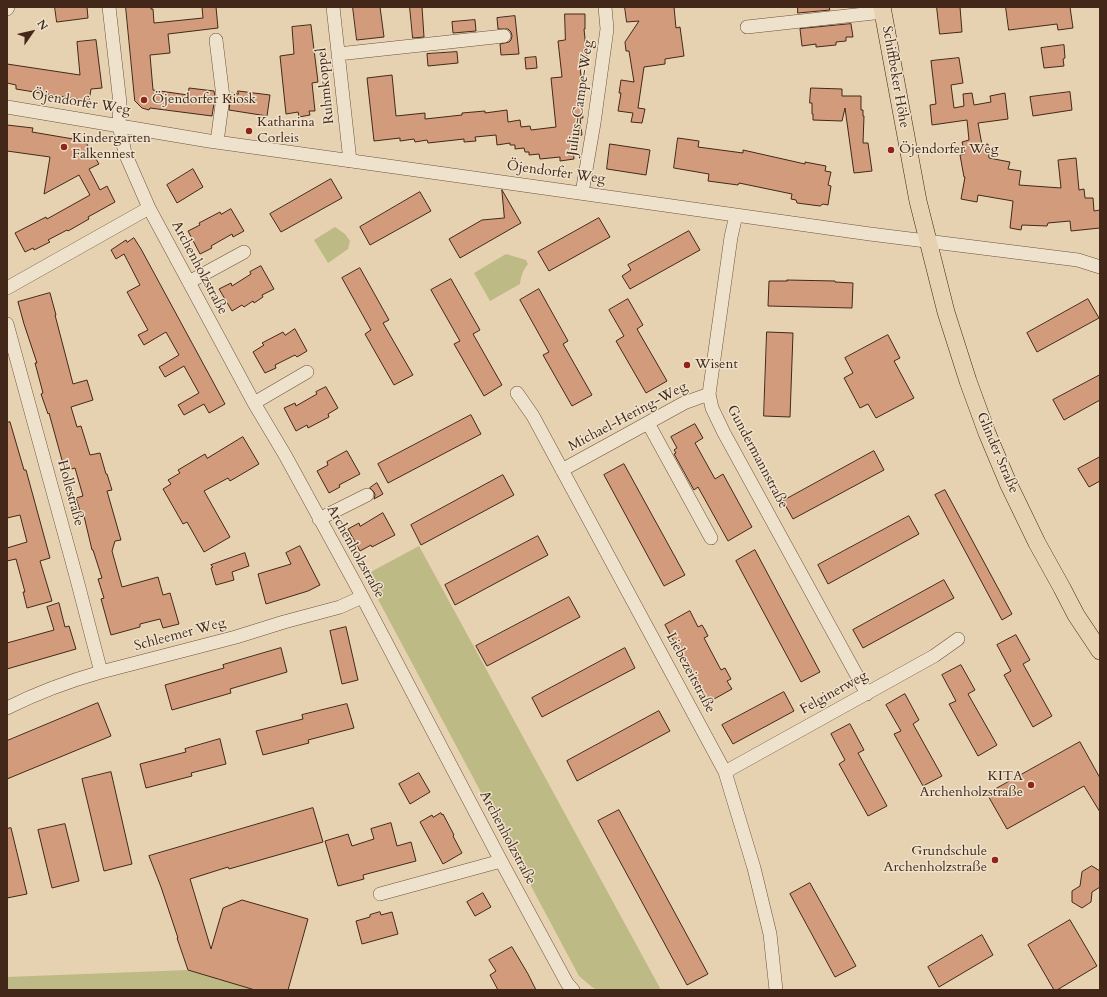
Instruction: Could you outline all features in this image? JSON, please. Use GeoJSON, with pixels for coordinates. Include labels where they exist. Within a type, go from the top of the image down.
{"type":"FeatureCollection","features":[{"type":"Feature","properties":{"kind":"main road","name":"Schiffbeker Höhe"},"geometry":{"type":"LineString","coordinates":[[883,9],[918,201],[927,241]]}},
{"type":"Feature","properties":{"kind":"main road","name":"Glinder Straße"},"geometry":{"type":"LineString","coordinates":[[927,241],[946,312],[959,352],[979,412],[1005,477],[1037,543],[1076,615],[1100,651]]}},
{"type":"Feature","properties":{"kind":"street","name":"Archenholzstraße"},"geometry":{"type":"LineString","coordinates":[[109,7],[120,103],[119,125],[125,153],[149,208],[362,598],[567,983],[573,990]]}},
{"type":"Feature","properties":{"kind":"street","name":"Ruhmkoppel"},"geometry":{"type":"LineString","coordinates":[[333,7],[350,161]]}},
{"type":"Feature","properties":{"kind":"street","name":"Julius-Campe-Weg"},"geometry":{"type":"LineString","coordinates":[[582,193],[594,123],[607,29],[605,7]]}},
{"type":"Feature","properties":{"kind":"street"},"geometry":{"type":"LineString","coordinates":[[747,27],[883,9]]}},
{"type":"Feature","properties":{"kind":"street"},"geometry":{"type":"LineString","coordinates":[[338,54],[504,36]]}},
{"type":"Feature","properties":{"kind":"street"},"geometry":{"type":"LineString","coordinates":[[216,40],[223,97],[217,142]]}},
{"type":"Feature","properties":{"kind":"street","name":"Öjendorfer Weg"},"geometry":{"type":"LineString","coordinates":[[7,107],[217,142],[736,215],[1078,260],[1100,267]]}},
{"type":"Feature","properties":{"kind":"street"},"geometry":{"type":"LineString","coordinates":[[7,288],[149,208]]}},
{"type":"Feature","properties":{"kind":"street","name":"Gundermannstraße"},"geometry":{"type":"LineString","coordinates":[[736,215],[731,237],[709,394],[712,408],[724,433],[867,694]]}},
{"type":"Feature","properties":{"kind":"street"},"geometry":{"type":"LineString","coordinates":[[189,282],[244,252]]}},
{"type":"Feature","properties":{"kind":"street","name":"Hollestraße"},"geometry":{"type":"LineString","coordinates":[[7,324],[101,672]]}},
{"type":"Feature","properties":{"kind":"street"},"geometry":{"type":"LineString","coordinates":[[254,402],[308,372]]}},
{"type":"Feature","properties":{"kind":"street","name":"Liebezeitstraße"},"geometry":{"type":"LineString","coordinates":[[517,393],[533,416],[725,772],[754,868],[770,934],[776,990]]}},
{"type":"Feature","properties":{"kind":"street","name":"Michael-Hering-Weg"},"geometry":{"type":"LineString","coordinates":[[562,470],[684,403],[709,394]]}},
{"type":"Feature","properties":{"kind":"street"},"geometry":{"type":"LineString","coordinates":[[648,423],[710,538]]}},
{"type":"Feature","properties":{"kind":"street"},"geometry":{"type":"LineString","coordinates":[[319,519],[367,495]]}},
{"type":"Feature","properties":{"kind":"street","name":"Schleemer Weg"},"geometry":{"type":"LineString","coordinates":[[7,708],[23,700],[80,678],[236,637],[340,607],[362,598]]}},
{"type":"Feature","properties":{"kind":"street","name":"Felginerweg"},"geometry":{"type":"LineString","coordinates":[[725,772],[934,656],[958,639]]}},
{"type":"Feature","properties":{"kind":"street"},"geometry":{"type":"LineString","coordinates":[[380,894],[501,861]]}},
{"type":"Feature","properties":{"kind":"shaded area"},"geometry":{"type":"Polygon","coordinates":[[[335,227],[345,234],[350,241],[348,249],[328,263],[314,240],[335,227]]]}},
{"type":"Feature","properties":{"kind":"shaded area"},"geometry":{"type":"Polygon","coordinates":[[[506,254],[526,260],[528,264],[522,273],[520,284],[490,301],[474,273],[506,254]]]}},
{"type":"Feature","properties":{"kind":"shaded area"},"geometry":{"type":"Polygon","coordinates":[[[419,546],[661,990],[597,990],[579,976],[365,575],[419,546]]]}},
{"type":"Feature","properties":{"kind":"shaded area"},"geometry":{"type":"Polygon","coordinates":[[[188,970],[255,990],[7,990],[7,977],[188,970]]]}},
{"type":"Feature","properties":{"kind":"building"},"geometry":{"type":"Polygon","coordinates":[[[55,7],[87,7],[88,18],[57,22],[55,7]]]}},
{"type":"Feature","properties":{"kind":"building"},"geometry":{"type":"Polygon","coordinates":[[[126,7],[151,7],[151,9],[153,9],[154,23],[203,18],[202,7],[216,7],[218,28],[168,34],[170,53],[150,55],[153,90],[188,95],[189,88],[214,91],[215,97],[212,116],[150,108],[149,110],[142,108],[135,101],[126,7]]]}},
{"type":"Feature","properties":{"kind":"building"},"geometry":{"type":"Polygon","coordinates":[[[353,7],[380,7],[384,37],[357,40],[353,7]]]}},
{"type":"Feature","properties":{"kind":"building"},"geometry":{"type":"Polygon","coordinates":[[[410,7],[422,7],[424,37],[413,38],[410,7]]]}},
{"type":"Feature","properties":{"kind":"building"},"geometry":{"type":"Polygon","coordinates":[[[625,7],[674,7],[676,28],[680,27],[684,56],[665,59],[665,64],[644,67],[638,108],[645,109],[642,123],[631,122],[633,113],[618,111],[621,93],[619,93],[621,80],[634,82],[629,51],[626,51],[625,42],[639,21],[627,22],[625,7]]]}},
{"type":"Feature","properties":{"kind":"building"},"geometry":{"type":"Polygon","coordinates":[[[798,7],[829,7],[830,10],[798,13],[798,7]]]}},
{"type":"Feature","properties":{"kind":"building"},"geometry":{"type":"Polygon","coordinates":[[[937,7],[960,7],[962,32],[940,34],[937,7]]]}},
{"type":"Feature","properties":{"kind":"building"},"geometry":{"type":"Polygon","coordinates":[[[1006,7],[1070,7],[1073,28],[1058,30],[1057,24],[1009,30],[1006,7]]]}},
{"type":"Feature","properties":{"kind":"building"},"geometry":{"type":"Polygon","coordinates":[[[565,14],[585,14],[584,29],[587,58],[579,59],[583,93],[580,94],[583,118],[580,118],[582,135],[572,136],[574,159],[560,161],[560,157],[540,159],[539,154],[529,155],[529,152],[525,152],[524,148],[515,149],[515,145],[510,145],[510,143],[497,145],[496,135],[475,137],[476,141],[464,142],[464,139],[428,143],[427,140],[415,142],[414,139],[400,141],[400,138],[374,141],[367,78],[392,75],[396,116],[425,113],[425,119],[462,115],[462,113],[485,111],[485,113],[507,110],[508,122],[520,120],[521,127],[530,126],[531,130],[556,127],[551,78],[562,77],[558,41],[565,40],[565,14]]]}},
{"type":"Feature","properties":{"kind":"building"},"geometry":{"type":"Polygon","coordinates":[[[515,16],[519,54],[501,55],[500,44],[509,42],[512,36],[508,29],[498,29],[497,18],[515,16]]]}},
{"type":"Feature","properties":{"kind":"building"},"geometry":{"type":"Polygon","coordinates":[[[475,20],[476,31],[453,33],[452,22],[475,20]]]}},
{"type":"Feature","properties":{"kind":"building"},"geometry":{"type":"Polygon","coordinates":[[[851,24],[853,37],[846,37],[846,41],[836,42],[836,45],[816,47],[816,44],[802,46],[800,29],[851,24]]]}},
{"type":"Feature","properties":{"kind":"building"},"geometry":{"type":"Polygon","coordinates":[[[311,25],[318,82],[312,83],[315,111],[309,111],[310,115],[299,117],[298,112],[286,114],[280,56],[294,54],[292,27],[311,25]]]}},
{"type":"Feature","properties":{"kind":"building"},"geometry":{"type":"Polygon","coordinates":[[[96,40],[102,88],[91,89],[89,101],[16,89],[16,85],[7,83],[7,64],[80,75],[77,42],[96,40]]]}},
{"type":"Feature","properties":{"kind":"building"},"geometry":{"type":"Polygon","coordinates":[[[1064,45],[1064,66],[1044,68],[1041,48],[1064,45]]]}},
{"type":"Feature","properties":{"kind":"building"},"geometry":{"type":"Polygon","coordinates":[[[457,52],[458,63],[428,66],[427,54],[457,52]]]}},
{"type":"Feature","properties":{"kind":"building"},"geometry":{"type":"Polygon","coordinates":[[[536,57],[537,68],[526,69],[525,58],[536,57]]]}},
{"type":"Feature","properties":{"kind":"building"},"geometry":{"type":"Polygon","coordinates":[[[959,58],[963,83],[951,85],[954,108],[964,106],[963,94],[972,93],[974,105],[991,102],[990,96],[1005,93],[1008,119],[978,123],[982,145],[988,144],[989,158],[1010,162],[1008,169],[1021,171],[1019,185],[1061,188],[1058,160],[1076,158],[1079,190],[1084,189],[1085,198],[1093,198],[1094,211],[1100,210],[1100,228],[1071,231],[1070,221],[1048,223],[1047,226],[1022,225],[1021,230],[1010,228],[1013,201],[978,195],[977,202],[961,199],[965,177],[960,155],[965,154],[962,142],[969,140],[967,120],[932,125],[930,105],[936,104],[931,61],[959,58]]]}},
{"type":"Feature","properties":{"kind":"building"},"geometry":{"type":"Polygon","coordinates":[[[811,88],[842,89],[842,96],[861,96],[861,110],[863,110],[864,116],[863,143],[868,143],[872,171],[854,173],[845,108],[842,121],[813,120],[812,103],[810,103],[811,88]]]}},
{"type":"Feature","properties":{"kind":"building"},"geometry":{"type":"Polygon","coordinates":[[[238,91],[270,95],[267,116],[229,110],[231,93],[238,94],[238,91]]]}},
{"type":"Feature","properties":{"kind":"building"},"geometry":{"type":"Polygon","coordinates":[[[1070,92],[1072,110],[1033,116],[1030,97],[1070,92]]]}},
{"type":"Feature","properties":{"kind":"building"},"geometry":{"type":"Polygon","coordinates":[[[7,125],[33,128],[32,132],[85,141],[99,164],[89,169],[100,190],[107,186],[115,202],[88,217],[89,219],[68,231],[67,230],[48,240],[50,242],[34,250],[33,248],[25,252],[15,233],[46,217],[47,219],[90,195],[79,175],[44,194],[50,157],[7,151],[7,125]]]}},
{"type":"Feature","properties":{"kind":"building"},"geometry":{"type":"Polygon","coordinates":[[[678,138],[699,141],[698,147],[743,153],[743,150],[805,164],[805,162],[826,166],[825,171],[831,172],[828,185],[831,186],[828,205],[823,204],[820,206],[797,203],[796,200],[791,199],[792,194],[739,183],[738,185],[708,181],[709,174],[674,168],[678,138]]]}},
{"type":"Feature","properties":{"kind":"building"},"geometry":{"type":"Polygon","coordinates":[[[610,144],[650,150],[646,175],[607,169],[610,144]]]}},
{"type":"Feature","properties":{"kind":"building"},"geometry":{"type":"Polygon","coordinates":[[[193,169],[203,187],[177,203],[167,185],[193,169]]]}},
{"type":"Feature","properties":{"kind":"building"},"geometry":{"type":"Polygon","coordinates":[[[331,179],[342,198],[281,232],[270,214],[331,179]]]}},
{"type":"Feature","properties":{"kind":"building"},"geometry":{"type":"Polygon","coordinates":[[[502,190],[521,223],[460,258],[449,239],[482,220],[504,218],[502,190]]]}},
{"type":"Feature","properties":{"kind":"building"},"geometry":{"type":"Polygon","coordinates":[[[420,192],[431,211],[370,245],[360,227],[420,192]]]}},
{"type":"Feature","properties":{"kind":"building"},"geometry":{"type":"Polygon","coordinates":[[[231,209],[244,231],[233,237],[232,234],[211,246],[212,248],[200,254],[188,231],[200,225],[199,223],[220,212],[221,214],[231,209]]]}},
{"type":"Feature","properties":{"kind":"building"},"geometry":{"type":"Polygon","coordinates":[[[599,218],[610,237],[549,271],[538,252],[599,218]]]}},
{"type":"Feature","properties":{"kind":"building"},"geometry":{"type":"Polygon","coordinates":[[[689,231],[700,250],[630,289],[622,276],[631,270],[628,265],[689,231]]]}},
{"type":"Feature","properties":{"kind":"building"},"geometry":{"type":"Polygon","coordinates":[[[134,238],[225,404],[209,413],[204,404],[184,415],[178,405],[199,393],[184,366],[165,377],[159,367],[179,355],[166,332],[144,345],[138,335],[148,330],[127,292],[140,285],[124,254],[116,259],[111,250],[126,240],[127,242],[134,238]]]}},
{"type":"Feature","properties":{"kind":"building"},"geometry":{"type":"Polygon","coordinates":[[[261,266],[274,289],[262,295],[263,297],[254,303],[253,301],[244,307],[242,305],[232,311],[219,289],[231,283],[232,286],[251,274],[250,272],[261,266]]]}},
{"type":"Feature","properties":{"kind":"building"},"geometry":{"type":"Polygon","coordinates":[[[360,268],[389,320],[383,323],[413,375],[394,385],[365,334],[371,330],[342,278],[360,268]]]}},
{"type":"Feature","properties":{"kind":"building"},"geometry":{"type":"Polygon","coordinates":[[[451,279],[480,330],[473,334],[502,385],[484,396],[454,344],[460,341],[431,290],[451,279]]]}},
{"type":"Feature","properties":{"kind":"building"},"geometry":{"type":"Polygon","coordinates":[[[787,280],[853,283],[852,308],[768,306],[769,281],[787,280]]]}},
{"type":"Feature","properties":{"kind":"building"},"geometry":{"type":"Polygon","coordinates":[[[539,289],[568,341],[563,344],[592,395],[572,406],[543,355],[549,352],[520,300],[539,289]]]}},
{"type":"Feature","properties":{"kind":"building"},"geometry":{"type":"Polygon","coordinates":[[[50,293],[73,384],[87,380],[93,400],[71,407],[77,427],[81,426],[90,455],[100,453],[112,490],[107,491],[121,540],[115,541],[112,551],[122,587],[158,577],[163,595],[170,593],[179,624],[163,628],[160,619],[140,624],[140,627],[111,635],[101,599],[104,598],[98,579],[102,578],[92,550],[84,516],[82,517],[76,498],[83,496],[75,468],[65,471],[49,413],[48,414],[41,394],[43,393],[35,363],[37,363],[18,302],[50,293]]]}},
{"type":"Feature","properties":{"kind":"building"},"geometry":{"type":"Polygon","coordinates":[[[628,299],[643,325],[637,329],[667,381],[646,393],[616,341],[624,336],[609,310],[628,299]]]}},
{"type":"Feature","properties":{"kind":"building"},"geometry":{"type":"Polygon","coordinates":[[[1088,299],[1099,318],[1037,352],[1027,333],[1088,299]]]}},
{"type":"Feature","properties":{"kind":"building"},"geometry":{"type":"Polygon","coordinates":[[[295,329],[307,351],[297,357],[295,355],[275,365],[276,368],[265,373],[253,352],[264,345],[262,343],[283,332],[285,335],[295,329]]]}},
{"type":"Feature","properties":{"kind":"building"},"geometry":{"type":"Polygon","coordinates":[[[767,332],[793,333],[790,417],[764,416],[767,332]]]}},
{"type":"Feature","properties":{"kind":"building"},"geometry":{"type":"Polygon","coordinates":[[[888,335],[900,358],[894,361],[914,398],[876,418],[868,404],[860,408],[844,378],[853,373],[845,358],[888,335]]]}},
{"type":"Feature","properties":{"kind":"building"},"geometry":{"type":"Polygon","coordinates":[[[1100,375],[1100,400],[1064,420],[1053,400],[1100,375]]]}},
{"type":"Feature","properties":{"kind":"building"},"geometry":{"type":"Polygon","coordinates":[[[326,387],[338,408],[328,414],[329,417],[308,428],[307,425],[296,431],[284,408],[295,403],[296,406],[326,387]]]}},
{"type":"Feature","properties":{"kind":"building"},"geometry":{"type":"Polygon","coordinates":[[[471,415],[481,434],[388,483],[378,464],[471,415]]]}},
{"type":"Feature","properties":{"kind":"building"},"geometry":{"type":"Polygon","coordinates":[[[10,422],[24,470],[26,470],[50,558],[40,561],[52,601],[27,608],[23,592],[25,592],[16,559],[7,561],[7,548],[27,542],[20,515],[7,518],[7,423],[10,422]]]}},
{"type":"Feature","properties":{"kind":"building"},"geometry":{"type":"Polygon","coordinates":[[[695,424],[703,438],[695,443],[715,479],[723,474],[752,527],[728,541],[698,487],[694,490],[674,454],[676,453],[674,450],[677,448],[671,437],[695,424]]]}},
{"type":"Feature","properties":{"kind":"building"},"geometry":{"type":"Polygon","coordinates":[[[243,437],[259,464],[230,481],[228,478],[204,491],[230,537],[204,552],[187,522],[183,524],[163,489],[171,484],[168,480],[180,473],[178,470],[205,454],[207,458],[243,437]]]}},
{"type":"Feature","properties":{"kind":"building"},"geometry":{"type":"Polygon","coordinates":[[[347,451],[360,474],[339,485],[340,487],[329,493],[317,471],[328,465],[327,462],[347,451]]]}},
{"type":"Feature","properties":{"kind":"building"},"geometry":{"type":"Polygon","coordinates":[[[874,451],[884,470],[793,519],[783,501],[874,451]]]}},
{"type":"Feature","properties":{"kind":"building"},"geometry":{"type":"Polygon","coordinates":[[[1100,457],[1100,481],[1089,487],[1078,469],[1100,457]]]}},
{"type":"Feature","properties":{"kind":"building"},"geometry":{"type":"Polygon","coordinates":[[[624,464],[685,575],[664,586],[604,475],[624,464]]]}},
{"type":"Feature","properties":{"kind":"building"},"geometry":{"type":"Polygon","coordinates":[[[503,475],[514,495],[421,545],[411,525],[503,475]]]}},
{"type":"Feature","properties":{"kind":"building"},"geometry":{"type":"Polygon","coordinates":[[[377,483],[383,494],[374,499],[374,492],[370,488],[377,483]]]}},
{"type":"Feature","properties":{"kind":"building"},"geometry":{"type":"Polygon","coordinates":[[[945,490],[1012,614],[1002,620],[935,495],[945,490]]]}},
{"type":"Feature","properties":{"kind":"building"},"geometry":{"type":"Polygon","coordinates":[[[383,513],[395,535],[372,547],[371,545],[360,551],[348,529],[359,523],[360,526],[383,513]]]}},
{"type":"Feature","properties":{"kind":"building"},"geometry":{"type":"Polygon","coordinates":[[[909,516],[919,534],[828,584],[818,565],[909,516]]]}},
{"type":"Feature","properties":{"kind":"building"},"geometry":{"type":"Polygon","coordinates":[[[538,536],[548,555],[455,605],[445,585],[538,536]]]}},
{"type":"Feature","properties":{"kind":"building"},"geometry":{"type":"Polygon","coordinates":[[[300,546],[320,585],[308,591],[266,604],[258,574],[291,564],[286,553],[300,546]]]}},
{"type":"Feature","properties":{"kind":"building"},"geometry":{"type":"Polygon","coordinates":[[[755,550],[820,672],[801,682],[736,561],[755,550]]]}},
{"type":"Feature","properties":{"kind":"building"},"geometry":{"type":"Polygon","coordinates":[[[245,553],[249,566],[232,572],[234,580],[216,585],[211,568],[213,567],[211,565],[245,553]]]}},
{"type":"Feature","properties":{"kind":"building"},"geometry":{"type":"Polygon","coordinates":[[[944,580],[954,598],[863,648],[853,630],[944,580]]]}},
{"type":"Feature","properties":{"kind":"building"},"geometry":{"type":"Polygon","coordinates":[[[569,597],[580,617],[487,666],[476,646],[569,597]]]}},
{"type":"Feature","properties":{"kind":"building"},"geometry":{"type":"Polygon","coordinates":[[[59,603],[65,627],[69,626],[76,649],[7,669],[7,643],[54,630],[47,607],[59,603]]]}},
{"type":"Feature","properties":{"kind":"building"},"geometry":{"type":"Polygon","coordinates":[[[690,611],[698,627],[702,625],[705,630],[708,636],[704,638],[721,670],[725,668],[731,679],[727,681],[732,689],[707,703],[665,625],[690,611]]]}},
{"type":"Feature","properties":{"kind":"building"},"geometry":{"type":"Polygon","coordinates":[[[346,627],[358,680],[342,684],[330,631],[346,627]]]}},
{"type":"Feature","properties":{"kind":"building"},"geometry":{"type":"Polygon","coordinates":[[[1016,635],[1030,660],[1023,664],[1052,716],[1033,727],[1004,675],[1011,671],[997,645],[1016,635]]]}},
{"type":"Feature","properties":{"kind":"building"},"geometry":{"type":"Polygon","coordinates":[[[281,648],[287,672],[230,689],[231,693],[172,710],[165,685],[224,668],[223,665],[281,648]]]}},
{"type":"Feature","properties":{"kind":"building"},"geometry":{"type":"Polygon","coordinates":[[[625,648],[635,668],[542,717],[532,698],[625,648]]]}},
{"type":"Feature","properties":{"kind":"building"},"geometry":{"type":"Polygon","coordinates":[[[961,665],[975,690],[968,694],[997,745],[978,756],[949,704],[956,701],[942,675],[961,665]]]}},
{"type":"Feature","properties":{"kind":"building"},"geometry":{"type":"Polygon","coordinates":[[[784,692],[794,711],[733,744],[722,725],[784,692]]]}},
{"type":"Feature","properties":{"kind":"building"},"geometry":{"type":"Polygon","coordinates":[[[905,694],[919,720],[913,724],[942,776],[923,786],[894,734],[901,731],[886,705],[905,694]]]}},
{"type":"Feature","properties":{"kind":"building"},"geometry":{"type":"Polygon","coordinates":[[[98,703],[111,736],[7,779],[7,741],[98,703]]]}},
{"type":"Feature","properties":{"kind":"building"},"geometry":{"type":"Polygon","coordinates":[[[347,704],[354,728],[308,740],[309,743],[263,755],[256,731],[303,719],[302,715],[347,704]]]}},
{"type":"Feature","properties":{"kind":"building"},"geometry":{"type":"Polygon","coordinates":[[[659,711],[670,731],[577,781],[567,761],[659,711]]]}},
{"type":"Feature","properties":{"kind":"building"},"geometry":{"type":"Polygon","coordinates":[[[850,724],[864,750],[858,753],[887,806],[868,816],[839,764],[845,760],[831,734],[850,724]]]}},
{"type":"Feature","properties":{"kind":"building"},"geometry":{"type":"Polygon","coordinates":[[[220,739],[226,764],[191,773],[192,776],[146,788],[140,764],[186,752],[185,749],[220,739]]]}},
{"type":"Feature","properties":{"kind":"building"},"geometry":{"type":"Polygon","coordinates":[[[1080,742],[1100,778],[1100,812],[1084,786],[1007,829],[987,794],[1080,742]]]}},
{"type":"Feature","properties":{"kind":"building"},"geometry":{"type":"Polygon","coordinates":[[[111,772],[132,864],[104,871],[82,779],[111,772]]]}},
{"type":"Feature","properties":{"kind":"building"},"geometry":{"type":"Polygon","coordinates":[[[419,773],[430,792],[410,804],[399,784],[419,773]]]}},
{"type":"Feature","properties":{"kind":"building"},"geometry":{"type":"Polygon","coordinates":[[[313,808],[323,842],[229,869],[228,867],[190,879],[211,949],[223,908],[242,900],[308,919],[288,990],[255,990],[188,970],[161,887],[149,856],[313,808]]]}},
{"type":"Feature","properties":{"kind":"building"},"geometry":{"type":"Polygon","coordinates":[[[619,810],[708,974],[687,985],[598,821],[619,810]]]}},
{"type":"Feature","properties":{"kind":"building"},"geometry":{"type":"Polygon","coordinates":[[[441,813],[442,815],[443,814],[462,853],[443,864],[420,822],[432,815],[433,817],[441,813]]]}},
{"type":"Feature","properties":{"kind":"building"},"geometry":{"type":"Polygon","coordinates":[[[391,823],[397,846],[411,842],[416,861],[363,875],[364,879],[338,886],[325,841],[348,834],[352,846],[374,839],[371,829],[391,823]]]}},
{"type":"Feature","properties":{"kind":"building"},"geometry":{"type":"Polygon","coordinates":[[[65,824],[79,881],[52,888],[38,830],[65,824]]]}},
{"type":"Feature","properties":{"kind":"building"},"geometry":{"type":"Polygon","coordinates":[[[11,828],[27,894],[7,898],[7,829],[11,828]]]}},
{"type":"Feature","properties":{"kind":"building"},"geometry":{"type":"Polygon","coordinates":[[[1092,866],[1100,871],[1100,887],[1092,892],[1091,902],[1082,908],[1072,902],[1072,891],[1080,886],[1082,872],[1092,866]]]}},
{"type":"Feature","properties":{"kind":"building"},"geometry":{"type":"Polygon","coordinates":[[[810,883],[856,966],[835,977],[790,894],[810,883]]]}},
{"type":"Feature","properties":{"kind":"building"},"geometry":{"type":"Polygon","coordinates":[[[483,893],[491,907],[475,916],[467,902],[483,893]]]}},
{"type":"Feature","properties":{"kind":"building"},"geometry":{"type":"Polygon","coordinates":[[[380,912],[381,915],[392,912],[398,934],[362,944],[356,921],[380,912]]]}},
{"type":"Feature","properties":{"kind":"building"},"geometry":{"type":"Polygon","coordinates":[[[1070,920],[1097,966],[1057,990],[1054,990],[1028,945],[1070,920]]]}},
{"type":"Feature","properties":{"kind":"building"},"geometry":{"type":"Polygon","coordinates":[[[982,935],[993,955],[939,987],[928,967],[982,935]]]}},
{"type":"Feature","properties":{"kind":"building"},"geometry":{"type":"Polygon","coordinates":[[[512,947],[536,990],[498,990],[490,975],[496,971],[489,960],[512,947]]]}},
{"type":"Feature","properties":{"kind":"place","name":"Öjendorfer Kiosk"},"geometry":{"type":"Point","coordinates":[144,100]}},
{"type":"Feature","properties":{"kind":"place","name":"Katharina Corleis"},"geometry":{"type":"Point","coordinates":[249,131]}},
{"type":"Feature","properties":{"kind":"place","name":"Kindergarten Falkennest"},"geometry":{"type":"Point","coordinates":[64,147]}},
{"type":"Feature","properties":{"kind":"place","name":"Öjendorfer Weg"},"geometry":{"type":"Point","coordinates":[891,150]}},
{"type":"Feature","properties":{"kind":"place","name":"Wisent"},"geometry":{"type":"Point","coordinates":[687,365]}},
{"type":"Feature","properties":{"kind":"place","name":"KITA Archenholzstraße"},"geometry":{"type":"Point","coordinates":[1031,785]}},
{"type":"Feature","properties":{"kind":"place","name":"Grundschule Archenholzstraße"},"geometry":{"type":"Point","coordinates":[995,860]}}]}
